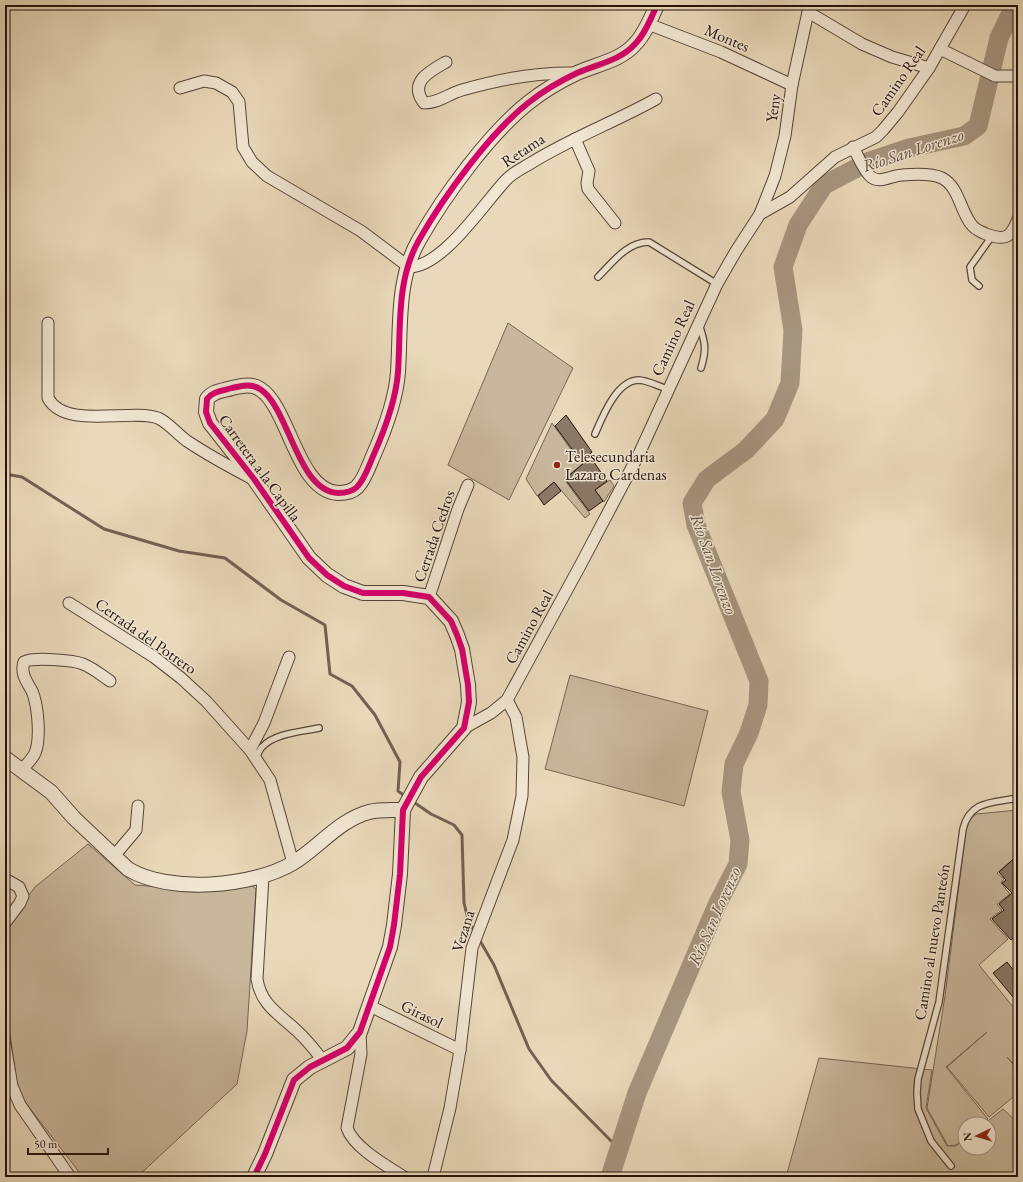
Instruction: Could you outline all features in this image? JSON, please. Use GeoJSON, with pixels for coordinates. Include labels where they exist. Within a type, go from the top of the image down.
{"type":"FeatureCollection","features":[{"type":"Feature","properties":{"kind":"street","name":"Carretera a la Capilla"},"geometry":{"type":"LineString","coordinates":[[429,596],[404,593],[363,592],[344,586],[327,575],[309,558],[254,479],[210,422],[205,405],[210,395],[216,392],[245,385],[258,388],[272,401],[304,465],[319,486],[331,492],[340,493],[350,492],[357,487],[381,437],[396,386],[400,306],[409,267],[417,242],[441,204],[478,155],[515,114],[542,93],[578,73],[609,62],[625,53],[635,45],[648,24],[657,5]]}},
{"type":"Feature","properties":{"kind":"street","name":"Camino Real"},"geometry":{"type":"LineString","coordinates":[[464,728],[491,714],[507,700],[639,454],[667,389],[717,284],[760,214],[790,197],[834,157],[876,137],[884,130],[902,107],[928,68],[965,5]]}},
{"type":"Feature","properties":{"kind":"street"},"geometry":{"type":"LineString","coordinates":[[808,9],[862,44],[892,57],[928,68]]}},
{"type":"Feature","properties":{"kind":"street","name":"Yeny"},"geometry":{"type":"LineString","coordinates":[[760,214],[775,176],[785,136],[792,85],[808,9]]}},
{"type":"Feature","properties":{"kind":"street","name":"Montes"},"geometry":{"type":"LineString","coordinates":[[648,24],[743,62],[792,85]]}},
{"type":"Feature","properties":{"kind":"street"},"geometry":{"type":"LineString","coordinates":[[940,49],[995,76],[1018,76]]}},
{"type":"Feature","properties":{"kind":"street"},"geometry":{"type":"LineString","coordinates":[[446,62],[426,74],[420,82],[419,95],[424,103],[432,103],[460,90],[511,77],[531,74],[578,73]]}},
{"type":"Feature","properties":{"kind":"street"},"geometry":{"type":"LineString","coordinates":[[180,88],[204,81],[216,83],[232,92],[239,102],[243,146],[252,162],[267,176],[361,231],[409,267]]}},
{"type":"Feature","properties":{"kind":"street","name":"Retama"},"geometry":{"type":"LineString","coordinates":[[409,267],[425,263],[449,245],[506,179],[555,148],[623,118],[656,99]]}},
{"type":"Feature","properties":{"kind":"street"},"geometry":{"type":"LineString","coordinates":[[575,139],[589,171],[587,183],[588,189],[614,223]]}},
{"type":"Feature","properties":{"kind":"street"},"geometry":{"type":"LineString","coordinates":[[853,147],[869,176],[878,180],[903,175],[937,176],[949,184],[954,190],[971,224],[979,231],[992,236],[1002,238],[1006,237],[1011,233],[1018,218]]}},
{"type":"Feature","properties":{"kind":"street"},"geometry":{"type":"LineString","coordinates":[[48,323],[48,398],[52,404],[62,410],[91,417],[130,415],[158,418],[185,440],[222,463],[254,479]]}},
{"type":"Feature","properties":{"kind":"street","name":"Cerrada Cedros"},"geometry":{"type":"LineString","coordinates":[[429,596],[458,509],[468,485]]}},
{"type":"Feature","properties":{"kind":"street"},"geometry":{"type":"LineString","coordinates":[[254,1177],[265,1154],[294,1080],[310,1067],[347,1048],[360,1032],[390,947],[400,874],[404,807],[421,777],[464,728],[469,702],[462,649],[451,620],[429,596]]}},
{"type":"Feature","properties":{"kind":"street","name":"Cerrada del Potrero"},"geometry":{"type":"LineString","coordinates":[[69,602],[154,657],[182,678],[206,701],[253,754],[267,776],[275,794],[293,863]]}},
{"type":"Feature","properties":{"kind":"street"},"geometry":{"type":"LineString","coordinates":[[253,754],[289,657]]}},
{"type":"Feature","properties":{"kind":"street"},"geometry":{"type":"LineString","coordinates":[[21,770],[35,753],[38,735],[33,693],[23,673],[24,662],[34,660],[81,664],[92,668],[110,681]]}},
{"type":"Feature","properties":{"kind":"street","name":"Vezana"},"geometry":{"type":"LineString","coordinates":[[432,1177],[450,1108],[460,1050],[472,948],[513,840],[522,796],[523,756],[516,717],[507,700]]}},
{"type":"Feature","properties":{"kind":"street"},"geometry":{"type":"LineString","coordinates":[[5,758],[51,792],[74,818],[133,872],[154,880],[207,885],[263,876],[293,863],[356,817],[370,811],[404,807]]}},
{"type":"Feature","properties":{"kind":"street"},"geometry":{"type":"LineString","coordinates":[[114,856],[136,830],[138,806]]}},
{"type":"Feature","properties":{"kind":"street"},"geometry":{"type":"LineString","coordinates":[[263,876],[257,979],[258,987],[270,1008],[306,1040],[323,1061]]}},
{"type":"Feature","properties":{"kind":"street"},"geometry":{"type":"LineString","coordinates":[[5,879],[19,887],[23,896],[20,903],[5,923]]}},
{"type":"Feature","properties":{"kind":"street","name":"Girasol"},"geometry":{"type":"LineString","coordinates":[[370,1006],[460,1050]]}},
{"type":"Feature","properties":{"kind":"street"},"geometry":{"type":"LineString","coordinates":[[360,1032],[361,1054],[347,1128],[355,1141],[387,1166],[404,1177]]}},
{"type":"Feature","properties":{"kind":"street"},"geometry":{"type":"LineString","coordinates":[[5,1045],[12,1086],[20,1105],[70,1177]]}},
{"type":"Feature","properties":{"kind":"lane"},"geometry":{"type":"LineString","coordinates":[[979,286],[972,280],[970,267],[992,236]]}},
{"type":"Feature","properties":{"kind":"lane"},"geometry":{"type":"LineString","coordinates":[[598,277],[632,245],[641,242],[649,242],[717,284]]}},
{"type":"Feature","properties":{"kind":"lane"},"geometry":{"type":"LineString","coordinates":[[699,322],[706,352],[701,368]]}},
{"type":"Feature","properties":{"kind":"lane"},"geometry":{"type":"LineString","coordinates":[[595,434],[607,406],[614,396],[631,382],[638,380],[667,389]]}},
{"type":"Feature","properties":{"kind":"lane"},"geometry":{"type":"LineString","coordinates":[[253,754],[272,741],[284,736],[319,728]]}},
{"type":"Feature","properties":{"kind":"lane","name":"Camino al nuevo Panteón"},"geometry":{"type":"LineString","coordinates":[[951,1166],[931,1141],[918,1109],[917,1093],[918,1080],[939,1002],[963,828],[965,819],[974,808],[1018,798]]}},
{"type":"Feature","properties":{"kind":"shaded area"},"geometry":{"type":"Polygon","coordinates":[[[508,323],[573,368],[509,500],[448,465],[508,323]]]}},
{"type":"Feature","properties":{"kind":"shaded area"},"geometry":{"type":"Polygon","coordinates":[[[552,423],[575,455],[581,451],[587,460],[564,479],[590,514],[585,518],[554,482],[537,496],[526,479],[552,423]]]}},
{"type":"Feature","properties":{"kind":"shaded area"},"geometry":{"type":"Polygon","coordinates":[[[610,480],[614,486],[604,502],[595,490],[610,480]]]}},
{"type":"Feature","properties":{"kind":"shaded area"},"geometry":{"type":"Polygon","coordinates":[[[570,675],[708,711],[684,806],[545,769],[570,675]]]}},
{"type":"Feature","properties":{"kind":"shaded area"},"geometry":{"type":"Polygon","coordinates":[[[1018,810],[1018,855],[997,873],[1004,879],[1001,883],[1010,894],[997,904],[1002,910],[990,919],[1008,939],[979,965],[1018,1013],[1018,1069],[1007,1057],[1018,1070],[1018,1093],[990,1116],[988,1116],[947,1067],[987,1032],[946,1067],[986,1116],[957,1116],[957,1144],[948,1146],[927,1108],[945,996],[967,822],[976,814],[1018,810]]]}},
{"type":"Feature","properties":{"kind":"shaded area"},"geometry":{"type":"Polygon","coordinates":[[[88,844],[135,885],[211,891],[249,883],[256,889],[247,1031],[237,1084],[137,1177],[83,1177],[18,1093],[5,996],[5,927],[35,887],[88,844]]]}},
{"type":"Feature","properties":{"kind":"shaded area"},"geometry":{"type":"Polygon","coordinates":[[[819,1058],[932,1070],[926,1108],[947,1146],[957,1145],[957,1156],[997,1156],[997,1116],[994,1116],[1003,1109],[1018,1123],[1018,1177],[786,1177],[819,1058]]]}},
{"type":"Feature","properties":{"kind":"building"},"geometry":{"type":"Polygon","coordinates":[[[566,415],[592,452],[589,455],[607,481],[595,490],[603,501],[589,511],[565,479],[583,464],[555,426],[566,415]]]}},
{"type":"Feature","properties":{"kind":"building"},"geometry":{"type":"Polygon","coordinates":[[[554,482],[561,491],[544,505],[538,496],[554,482]]]}},
{"type":"Feature","properties":{"kind":"building"},"geometry":{"type":"Polygon","coordinates":[[[1018,855],[1018,934],[1011,940],[992,919],[1004,910],[999,904],[1012,893],[1002,883],[1006,880],[999,872],[1018,855]]]}},
{"type":"Feature","properties":{"kind":"building"},"geometry":{"type":"Polygon","coordinates":[[[1007,962],[1018,976],[1018,1003],[993,973],[1007,962]]]}},
{"type":"Feature","properties":{"kind":"waterway","name":"Río San Lorenzo"},"geometry":{"type":"LineString","coordinates":[[610,1177],[637,1093],[717,905],[738,864],[740,840],[731,792],[734,764],[749,733],[758,705],[759,681],[696,525],[692,503],[707,479],[746,450],[775,419],[790,383],[793,330],[783,267],[798,225],[824,185],[870,161],[909,148],[964,136],[978,126],[999,38],[1015,5]]}},
{"type":"Feature","properties":{"kind":"waterway"},"geometry":{"type":"LineString","coordinates":[[5,474],[22,477],[104,529],[179,551],[225,558],[281,600],[325,625],[330,674],[352,686],[375,715],[400,762],[398,791],[406,797]]}},
{"type":"Feature","properties":{"kind":"waterway"},"geometry":{"type":"LineString","coordinates":[[412,801],[431,814],[454,825],[462,835],[464,903],[469,923],[475,932]]}},
{"type":"Feature","properties":{"kind":"waterway"},"geometry":{"type":"LineString","coordinates":[[479,939],[494,965],[529,1049],[551,1080],[619,1149]]}},
{"type":"Feature","properties":{"kind":"cycle path"},"geometry":{"type":"LineString","coordinates":[[254,1177],[265,1154],[294,1080],[310,1067],[347,1048],[360,1032],[390,947],[400,874],[403,810],[421,777],[464,728],[469,702],[468,685],[462,649],[451,621],[429,597],[403,593],[363,593],[344,586],[327,575],[309,558],[254,479],[210,423],[206,412],[207,399],[215,393],[239,386],[257,387],[270,399],[279,413],[294,447],[303,464],[313,478],[324,489],[338,493],[348,492],[357,487],[369,467],[382,435],[392,404],[397,383],[401,304],[406,271],[419,240],[429,223],[454,185],[468,167],[483,148],[513,116],[528,103],[558,83],[577,73],[608,62],[629,50],[642,36],[657,5]]}},
{"type":"Feature","properties":{"kind":"place","name":"Telesecundaria Lazaro Cardenas"},"geometry":{"type":"Point","coordinates":[557,465]}}]}
